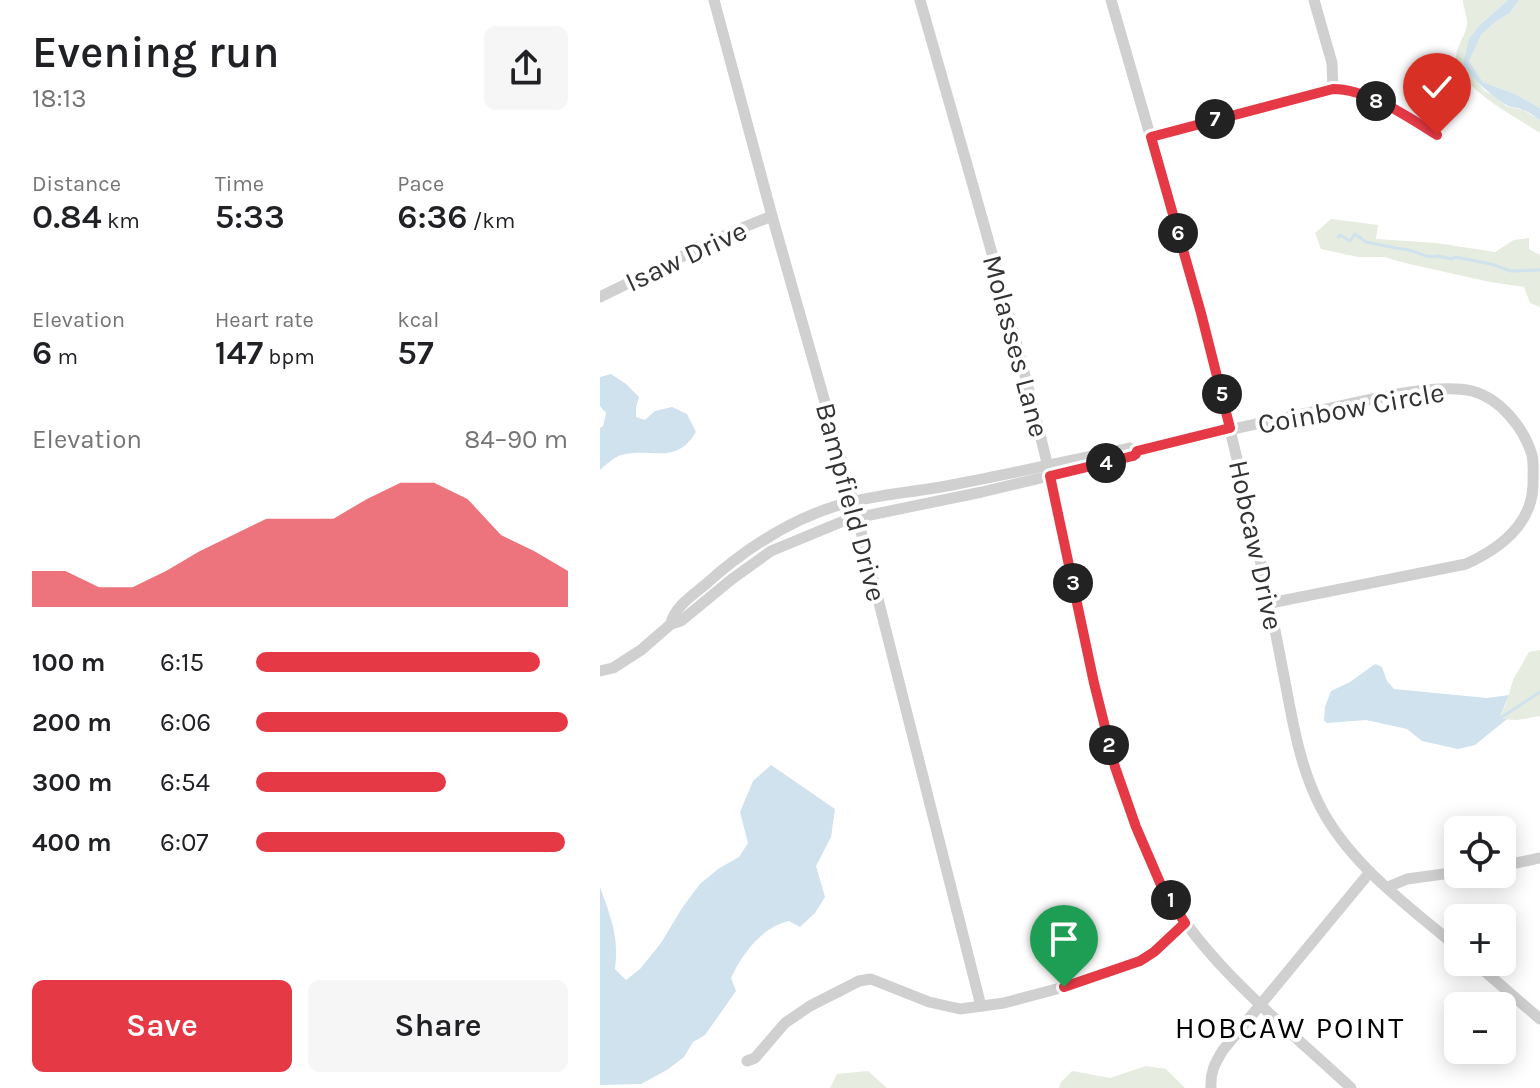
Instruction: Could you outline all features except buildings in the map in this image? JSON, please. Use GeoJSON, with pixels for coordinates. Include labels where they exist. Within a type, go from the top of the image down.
{"type":"FeatureCollection","features":[{"type":"Feature","properties":{"kind":"street","name":"Bampfield Drive"},"geometry":{"type":"LineString","coordinates":[[714,0],[854,502],[981,1006]]}},
{"type":"Feature","properties":{"kind":"street","name":"Molasses Lane"},"geometry":{"type":"LineString","coordinates":[[920,0],[1049,471],[1094,683],[1115,767],[1136,827],[1161,885],[1185,923],[1261,1005],[1351,1088]]}},
{"type":"Feature","properties":{"kind":"street","name":"Hobcaw Drive"},"geometry":{"type":"LineString","coordinates":[[1111,0],[1201,313],[1230,428],[1307,775],[1338,836],[1370,872],[1444,936]]}},
{"type":"Feature","properties":{"kind":"street"},"geometry":{"type":"LineString","coordinates":[[1314,0],[1332,63],[1333,89]]}},
{"type":"Feature","properties":{"kind":"street"},"geometry":{"type":"LineString","coordinates":[[1151,137],[1333,89],[1351,91],[1378,101],[1437,135]]}},
{"type":"Feature","properties":{"kind":"street","name":"Isaw Drive"},"geometry":{"type":"LineString","coordinates":[[600,297],[732,232],[772,216]]}},
{"type":"Feature","properties":{"kind":"street","name":"Coinbow Circle"},"geometry":{"type":"LineString","coordinates":[[1049,471],[1133,456],[1137,451],[1230,428],[1380,397],[1443,388],[1474,391],[1502,406],[1523,432],[1533,458],[1533,492],[1524,519],[1509,538],[1487,555],[1466,564],[1270,603]]}},
{"type":"Feature","properties":{"kind":"street"},"geometry":{"type":"LineString","coordinates":[[671,624],[675,614],[691,597],[724,568],[763,540],[804,518],[854,502],[1049,471]]}},
{"type":"Feature","properties":{"kind":"street"},"geometry":{"type":"LineString","coordinates":[[600,671],[613,668],[641,650],[671,624],[681,621],[771,551],[846,520],[967,495],[1049,471]]}},
{"type":"Feature","properties":{"kind":"street"},"geometry":{"type":"LineString","coordinates":[[1516,863],[1540,858]]}},
{"type":"Feature","properties":{"kind":"street"},"geometry":{"type":"LineString","coordinates":[[1211,1088],[1214,1064],[1370,872]]}},
{"type":"Feature","properties":{"kind":"street"},"geometry":{"type":"LineString","coordinates":[[1388,887],[1407,879],[1444,874]]}},
{"type":"Feature","properties":{"kind":"street"},"geometry":{"type":"LineString","coordinates":[[747,1061],[755,1058],[785,1023],[810,1006],[859,981],[871,979],[929,1002],[960,1009],[1004,1003],[1064,987],[1140,961],[1185,923]]}},
{"type":"Feature","properties":{"kind":"street"},"geometry":{"type":"LineString","coordinates":[[1490,976],[1540,1019]]}},
{"type":"Feature","properties":{"kind":"shaded area"},"geometry":{"type":"Polygon","coordinates":[[[1463,0],[1508,0],[1482,23],[1463,65],[1485,91],[1499,98],[1506,106],[1523,110],[1540,120],[1540,133],[1478,92],[1460,71],[1456,56],[1467,25],[1463,0]]]}},
{"type":"Feature","properties":{"kind":"shaded area"},"geometry":{"type":"Polygon","coordinates":[[[1519,0],[1540,0],[1540,108],[1483,82],[1469,61],[1480,36],[1510,13],[1519,0]]]}},
{"type":"Feature","properties":{"kind":"shaded area"},"geometry":{"type":"Polygon","coordinates":[[[1331,219],[1378,225],[1376,239],[1436,243],[1495,252],[1514,240],[1529,238],[1529,249],[1540,255],[1540,307],[1530,303],[1524,287],[1384,257],[1358,257],[1321,249],[1315,233],[1331,219]]]}},
{"type":"Feature","properties":{"kind":"shaded area"},"geometry":{"type":"Polygon","coordinates":[[[1540,650],[1540,716],[1499,719],[1513,680],[1529,652],[1540,650]]]}},
{"type":"Feature","properties":{"kind":"shaded area"},"geometry":{"type":"Polygon","coordinates":[[[1146,1066],[1166,1069],[1185,1088],[1059,1088],[1072,1071],[1110,1078],[1146,1066]]]}},
{"type":"Feature","properties":{"kind":"shaded area"},"geometry":{"type":"Polygon","coordinates":[[[868,1071],[887,1088],[830,1088],[837,1074],[868,1071]]]}},
{"type":"Feature","properties":{"kind":"water"},"geometry":{"type":"Polygon","coordinates":[[[1508,0],[1519,0],[1510,13],[1481,35],[1469,61],[1483,82],[1540,108],[1540,120],[1499,100],[1477,82],[1463,65],[1469,39],[1508,0]]]}},
{"type":"Feature","properties":{"kind":"water"},"geometry":{"type":"Polygon","coordinates":[[[611,374],[639,397],[636,417],[645,420],[655,411],[672,407],[687,414],[696,432],[680,449],[621,455],[600,470],[600,428],[606,413],[600,406],[600,377],[611,374]]]}},
{"type":"Feature","properties":{"kind":"water"},"geometry":{"type":"Polygon","coordinates":[[[1375,664],[1382,667],[1394,689],[1487,698],[1509,695],[1499,719],[1507,719],[1475,745],[1458,749],[1422,741],[1407,729],[1366,720],[1327,723],[1324,720],[1325,707],[1331,691],[1375,664]]]}},
{"type":"Feature","properties":{"kind":"water"},"geometry":{"type":"Polygon","coordinates":[[[771,765],[835,809],[831,837],[816,866],[825,897],[815,913],[800,927],[789,921],[779,924],[754,943],[731,978],[736,991],[705,1035],[693,1042],[684,1057],[641,1084],[600,1085],[600,887],[615,937],[615,969],[626,980],[640,969],[661,943],[700,884],[739,857],[748,843],[740,812],[753,781],[771,765]]]}},
{"type":"Feature","properties":{"kind":"waterway"},"geometry":{"type":"LineString","coordinates":[[1338,237],[1340,235],[1350,241],[1355,234],[1366,242],[1429,256],[1455,257],[1511,271],[1540,270]]}},
{"type":"Feature","properties":{"kind":"waterway"},"geometry":{"type":"LineString","coordinates":[[1499,719],[1540,692]]}},
{"type":"Feature","properties":{"kind":"district","name":"HOBCAW POINT"},"geometry":{"type":"Point","coordinates":[1290,1028]}},
{"type":"Feature","properties":{"kind":"route"},"geometry":{"type":"LineString","coordinates":[[1064,987],[1140,961],[1185,923],[1161,885],[1115,767],[1050,476],[1230,428],[1151,137],[1333,89],[1351,91],[1378,101],[1437,135]]}}]}
